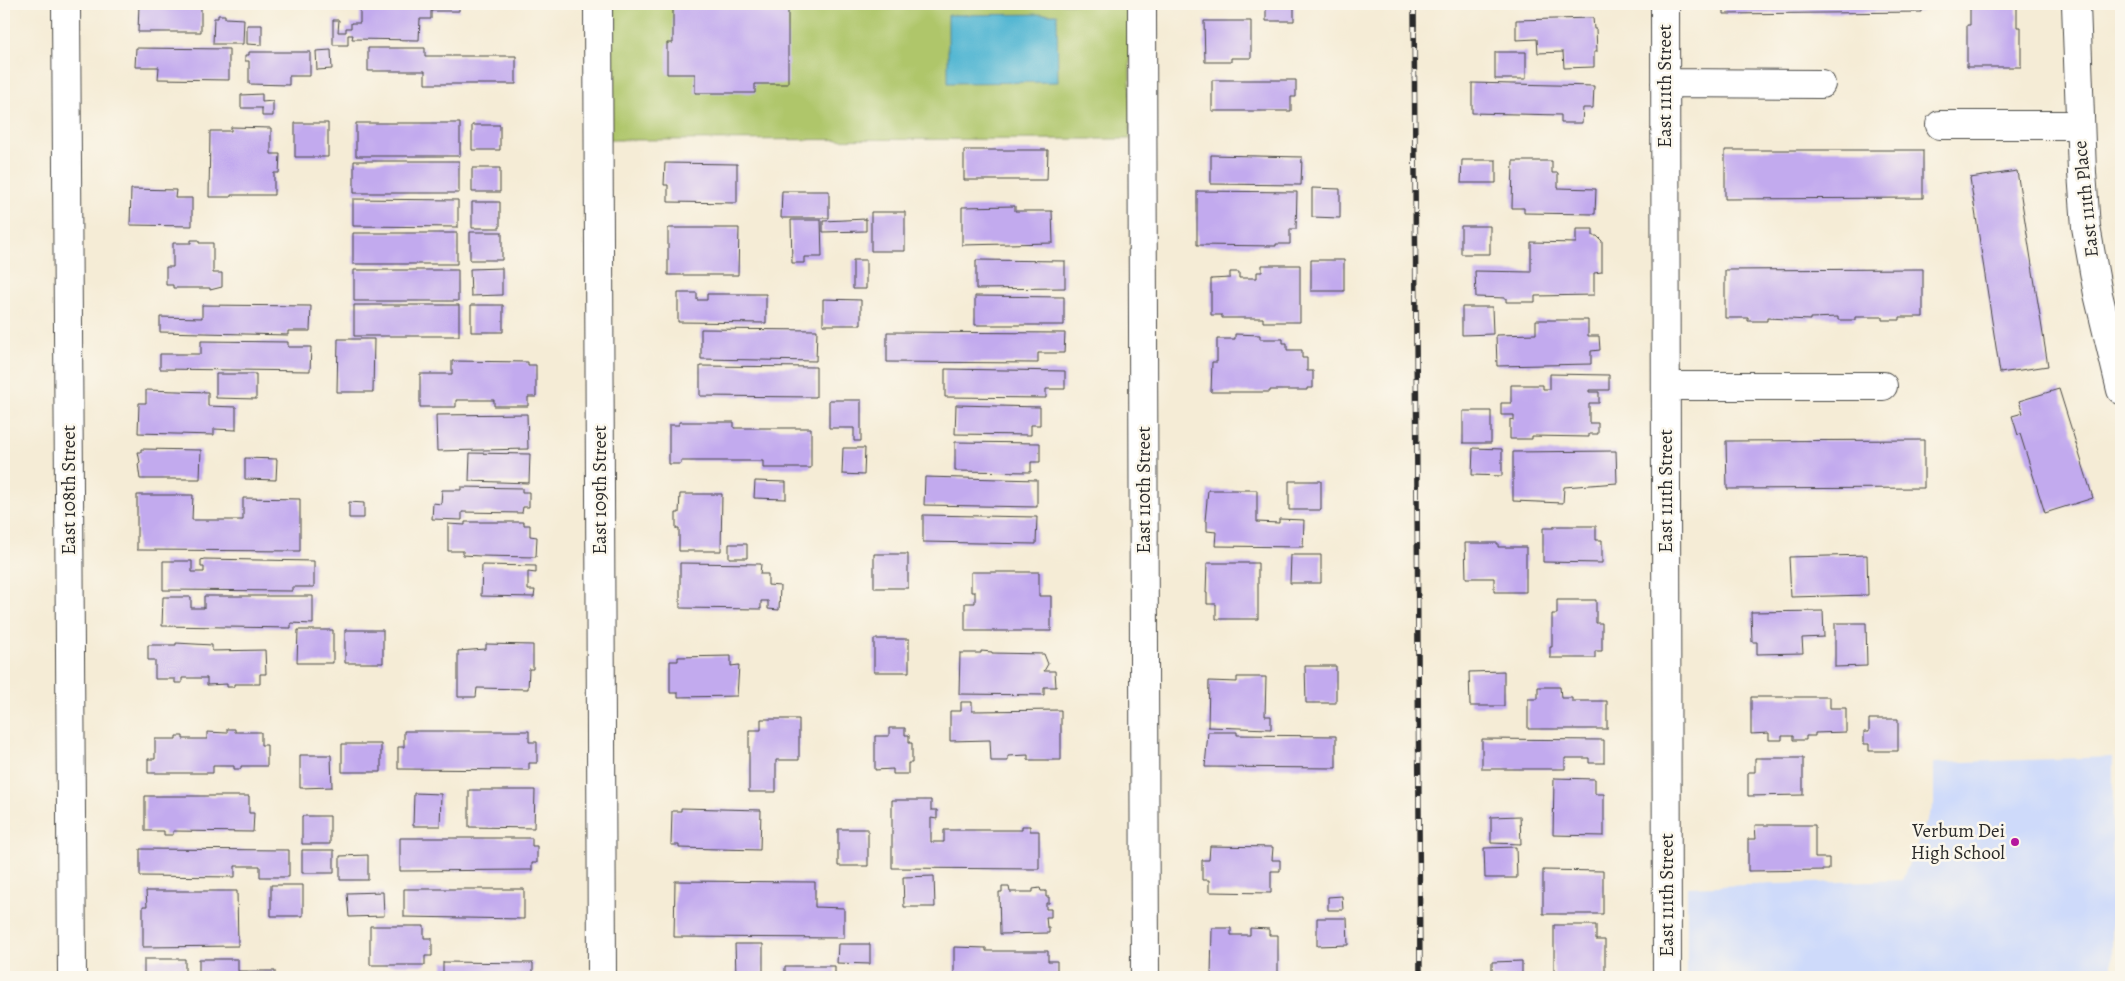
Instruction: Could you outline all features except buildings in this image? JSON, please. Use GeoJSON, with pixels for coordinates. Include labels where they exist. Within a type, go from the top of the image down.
{"type":"FeatureCollection","features":[{"type":"Feature","properties":{"kind":"street","name":"East 108th Street"},"geometry":{"type":"LineString","coordinates":[[66,4],[72,977]]}},
{"type":"Feature","properties":{"kind":"street","name":"East 109th Street"},"geometry":{"type":"LineString","coordinates":[[598,4],[602,977]]}},
{"type":"Feature","properties":{"kind":"street","name":"East 110th Street"},"geometry":{"type":"LineString","coordinates":[[1142,4],[1145,977]]}},
{"type":"Feature","properties":{"kind":"street","name":"East 111th Street"},"geometry":{"type":"LineString","coordinates":[[1665,4],[1667,977]]}},
{"type":"Feature","properties":{"kind":"street","name":"East 111th Place"},"geometry":{"type":"LineString","coordinates":[[2076,4],[2086,227],[2098,294],[2121,390]]}},
{"type":"Feature","properties":{"kind":"street"},"geometry":{"type":"LineString","coordinates":[[1665,83],[1821,84]]}},
{"type":"Feature","properties":{"kind":"street"},"geometry":{"type":"LineString","coordinates":[[1940,125],[2080,125]]}},
{"type":"Feature","properties":{"kind":"street"},"geometry":{"type":"LineString","coordinates":[[1666,386],[1883,386]]}},
{"type":"Feature","properties":{"kind":"shaded area","name":"Verbum Dei High School"},"geometry":{"type":"Polygon","coordinates":[[[2113,757],[2112,977],[1687,977],[1687,887],[1902,880],[1934,804],[1934,763],[2113,757]]]}},
{"type":"Feature","properties":{"kind":"green space"},"geometry":{"type":"Polygon","coordinates":[[[605,4],[1130,4],[1130,139],[605,140],[605,4]]]}},
{"type":"Feature","properties":{"kind":"water"},"geometry":{"type":"Polygon","coordinates":[[[1057,14],[1058,82],[948,83],[948,15],[1057,14]]]}},
{"type":"Feature","properties":{"kind":"railway"},"geometry":{"type":"LineString","coordinates":[[1414,4],[1420,977]]}},
{"type":"Feature","properties":{"kind":"place","name":"Verbum Dei High School"},"geometry":{"type":"Point","coordinates":[2015,842]}}]}
